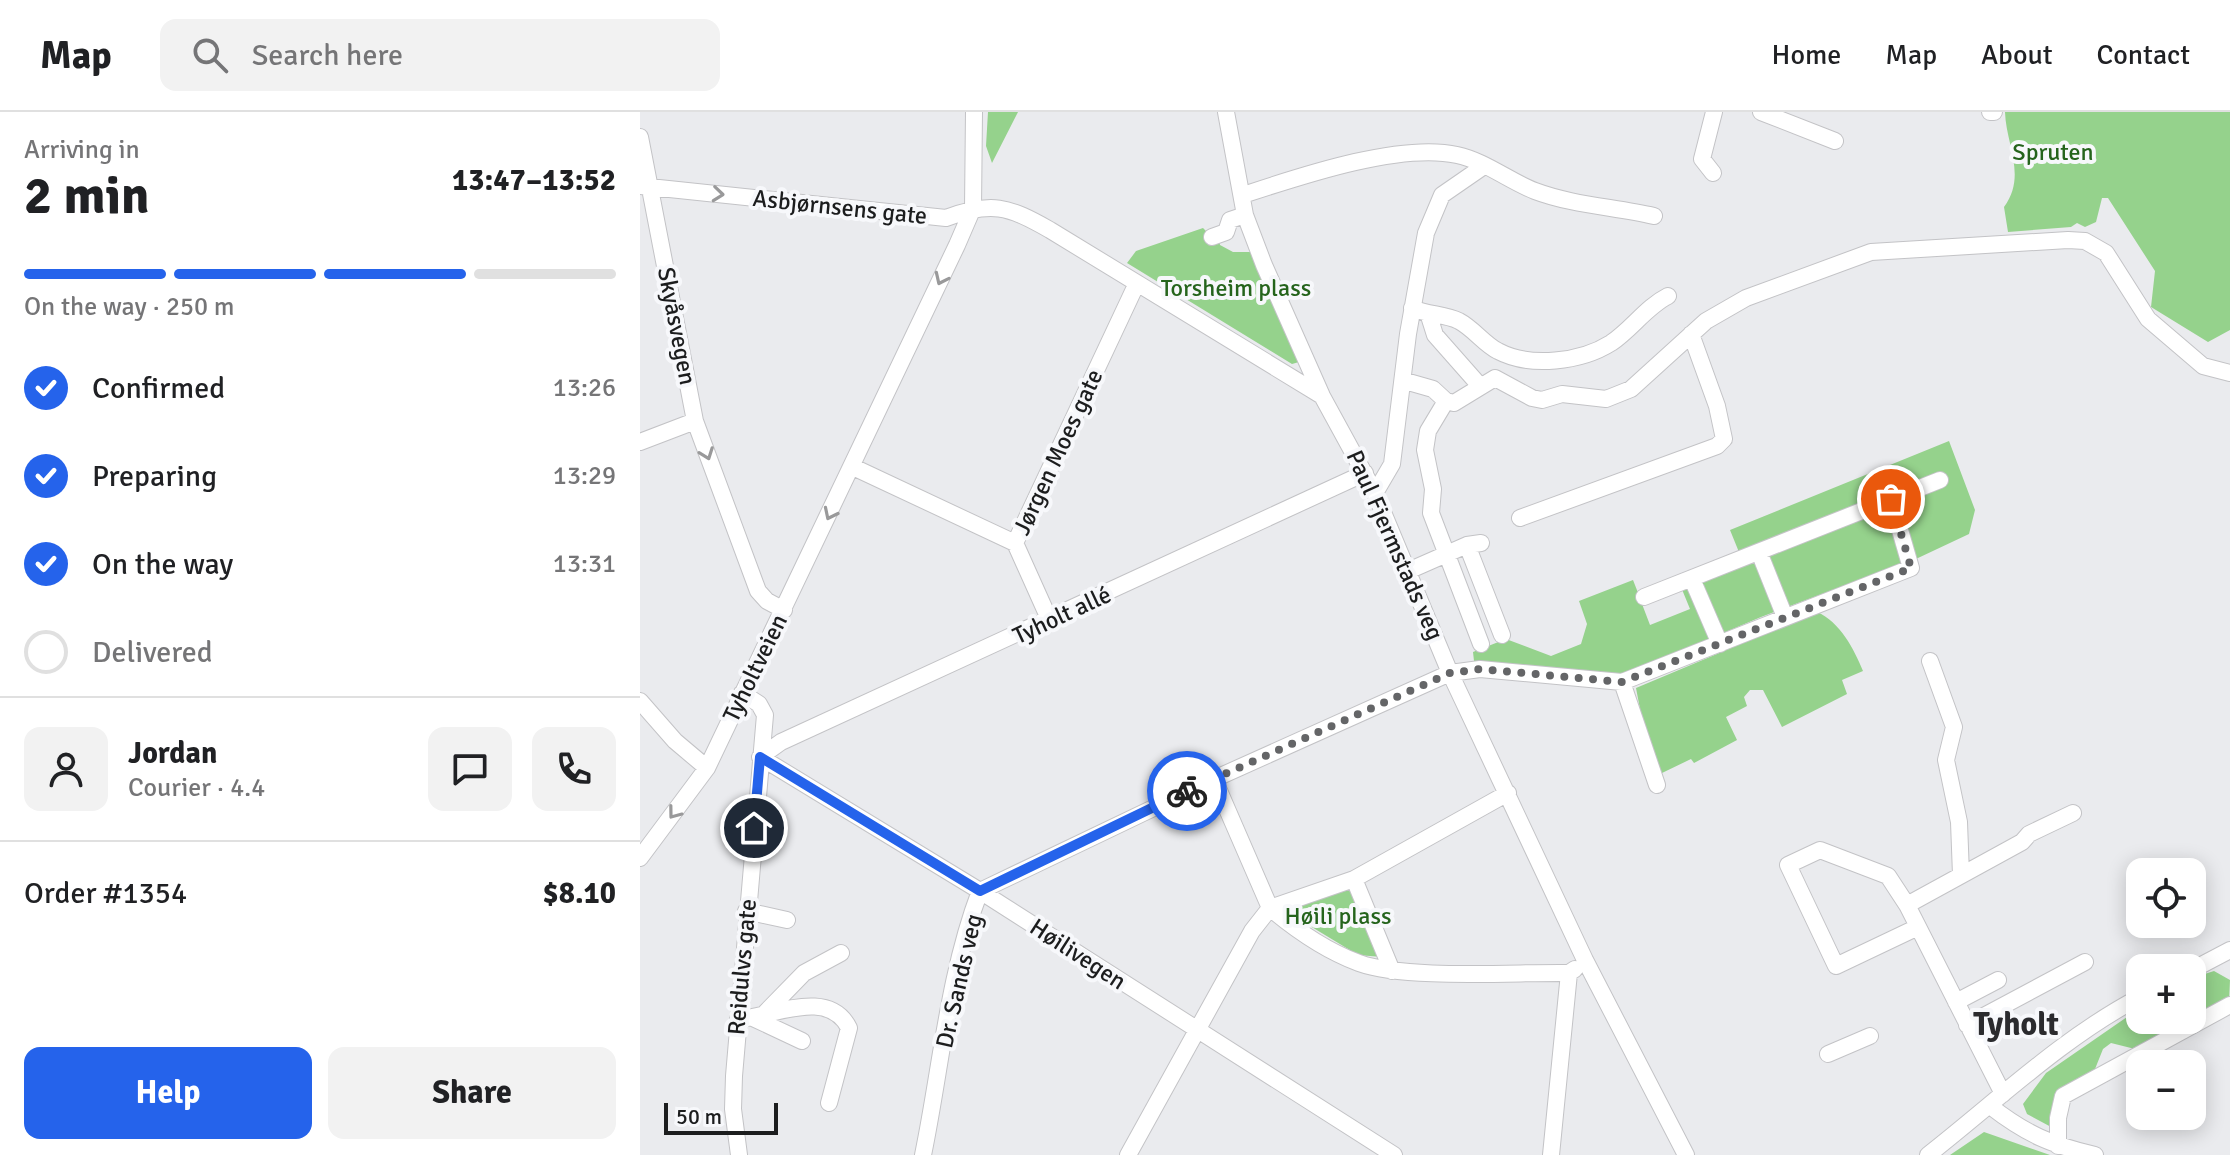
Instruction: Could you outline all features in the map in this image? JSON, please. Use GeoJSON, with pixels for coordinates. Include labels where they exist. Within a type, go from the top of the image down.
{"type":"FeatureCollection","features":[{"type":"Feature","properties":{"kind":"street"},"geometry":{"type":"LineString","coordinates":[[973,208],[974,112]]}},
{"type":"Feature","properties":{"kind":"street","name":"Paul Fjermstads veg"},"geometry":{"type":"LineString","coordinates":[[1226,112],[1245,215],[1322,396],[1375,493],[1450,673],[1585,960],[1686,1155]]}},
{"type":"Feature","properties":{"kind":"street"},"geometry":{"type":"LineString","coordinates":[[1713,173],[1702,159],[1714,112]]}},
{"type":"Feature","properties":{"kind":"street"},"geometry":{"type":"LineString","coordinates":[[1761,112],[1835,141]]}},
{"type":"Feature","properties":{"kind":"street","name":"Skyåsvegen"},"geometry":{"type":"LineString","coordinates":[[640,137],[645,186],[695,421],[758,591],[767,601],[784,610]]}},
{"type":"Feature","properties":{"kind":"street"},"geometry":{"type":"LineString","coordinates":[[1243,195],[1332,166],[1419,153],[1459,155],[1533,190],[1568,201],[1604,204],[1654,216]]}},
{"type":"Feature","properties":{"kind":"street"},"geometry":{"type":"LineString","coordinates":[[1375,493],[1392,464],[1412,308],[1426,233],[1442,195],[1484,166]]}},
{"type":"Feature","properties":{"kind":"street","name":"Asbjørnsens gate"},"geometry":{"type":"LineString","coordinates":[[645,186],[946,218],[973,208],[990,206],[1024,216],[1322,396]]}},
{"type":"Feature","properties":{"kind":"street","name":"Tyholtveien"},"geometry":{"type":"LineString","coordinates":[[640,858],[707,768],[853,467],[973,208]]}},
{"type":"Feature","properties":{"kind":"street"},"geometry":{"type":"LineString","coordinates":[[1212,237],[1226,232],[1230,220],[1245,215]]}},
{"type":"Feature","properties":{"kind":"street"},"geometry":{"type":"LineString","coordinates":[[1405,381],[1433,389],[1446,401],[1454,403],[1490,379],[1502,379],[1524,394],[1542,400],[1562,394],[1606,399],[1618,396],[1643,380],[1706,321],[1766,288],[1871,252],[2079,240],[2106,253],[2138,308],[2160,330],[2203,366],[2230,373]]}},
{"type":"Feature","properties":{"kind":"street","name":"Jørgen Moes gate"},"geometry":{"type":"LineString","coordinates":[[1050,621],[1015,543],[1137,283]]}},
{"type":"Feature","properties":{"kind":"street"},"geometry":{"type":"LineString","coordinates":[[1412,308],[1429,316],[1458,321],[1496,351],[1541,361],[1569,358],[1611,343],[1668,296]]}},
{"type":"Feature","properties":{"kind":"street"},"geometry":{"type":"LineString","coordinates":[[1429,316],[1435,335],[1480,386]]}},
{"type":"Feature","properties":{"kind":"street"},"geometry":{"type":"LineString","coordinates":[[1520,518],[1717,446],[1724,439],[1717,406],[1691,334]]}},
{"type":"Feature","properties":{"kind":"street"},"geometry":{"type":"LineString","coordinates":[[1446,401],[1428,431],[1425,450],[1433,489],[1431,513],[1481,644]]}},
{"type":"Feature","properties":{"kind":"street"},"geometry":{"type":"LineString","coordinates":[[640,442],[695,421]]}},
{"type":"Feature","properties":{"kind":"street"},"geometry":{"type":"LineString","coordinates":[[853,467],[1015,543]]}},
{"type":"Feature","properties":{"kind":"street","name":"Tyholt allé"},"geometry":{"type":"LineString","coordinates":[[760,757],[781,742],[1050,621],[1365,473]]}},
{"type":"Feature","properties":{"kind":"street"},"geometry":{"type":"LineString","coordinates":[[1644,597],[1940,480]]}},
{"type":"Feature","properties":{"kind":"street"},"geometry":{"type":"LineString","coordinates":[[1657,785],[1622,682],[1911,568],[1891,499]]}},
{"type":"Feature","properties":{"kind":"street"},"geometry":{"type":"LineString","coordinates":[[1408,571],[1474,544],[1502,635]]}},
{"type":"Feature","properties":{"kind":"street"},"geometry":{"type":"LineString","coordinates":[[1759,552],[1785,617]]}},
{"type":"Feature","properties":{"kind":"street"},"geometry":{"type":"LineString","coordinates":[[1692,579],[1720,644]]}},
{"type":"Feature","properties":{"kind":"street"},"geometry":{"type":"LineString","coordinates":[[1930,661],[1954,727],[1946,760],[1959,822],[1961,875]]}},
{"type":"Feature","properties":{"kind":"street","name":"Dr. Sands veg"},"geometry":{"type":"LineString","coordinates":[[923,1155],[939,1078],[944,1027],[980,891],[1214,779],[1450,673],[1480,669],[1622,682]]}},
{"type":"Feature","properties":{"kind":"street","name":"Reidulvs gate"},"geometry":{"type":"LineString","coordinates":[[739,1155],[733,1109],[752,1017],[746,911],[765,715],[759,704],[742,693]]}},
{"type":"Feature","properties":{"kind":"street"},"geometry":{"type":"LineString","coordinates":[[640,701],[675,741],[707,768]]}},
{"type":"Feature","properties":{"kind":"street","name":"Høilivegen"},"geometry":{"type":"LineString","coordinates":[[760,757],[980,891],[1394,1155]]}},
{"type":"Feature","properties":{"kind":"street"},"geometry":{"type":"LineString","coordinates":[[1214,779],[1270,908],[1294,928],[1360,963],[1392,971],[1569,973],[1585,960]]}},
{"type":"Feature","properties":{"kind":"street"},"geometry":{"type":"LineString","coordinates":[[1128,1155],[1199,1032],[1252,931],[1270,908],[1354,879],[1508,793]]}},
{"type":"Feature","properties":{"kind":"street"},"geometry":{"type":"LineString","coordinates":[[1907,905],[2022,842],[2029,834],[2073,813]]}},
{"type":"Feature","properties":{"kind":"street"},"geometry":{"type":"LineString","coordinates":[[1918,927],[1836,966],[1788,865],[1820,850],[1888,876],[1907,905],[1956,1002],[1997,1100],[2023,1132],[2058,1146],[2095,1155]]}},
{"type":"Feature","properties":{"kind":"street"},"geometry":{"type":"LineString","coordinates":[[1354,879],[1392,971]]}},
{"type":"Feature","properties":{"kind":"street"},"geometry":{"type":"LineString","coordinates":[[746,911],[787,920]]}},
{"type":"Feature","properties":{"kind":"street"},"geometry":{"type":"LineString","coordinates":[[2206,963],[2230,952]]}},
{"type":"Feature","properties":{"kind":"street"},"geometry":{"type":"LineString","coordinates":[[752,1017],[804,973],[841,953]]}},
{"type":"Feature","properties":{"kind":"street"},"geometry":{"type":"LineString","coordinates":[[1967,1025],[2085,962]]}},
{"type":"Feature","properties":{"kind":"street"},"geometry":{"type":"LineString","coordinates":[[1551,1155],[1569,973]]}},
{"type":"Feature","properties":{"kind":"street"},"geometry":{"type":"LineString","coordinates":[[1956,1002],[1998,980]]}},
{"type":"Feature","properties":{"kind":"street"},"geometry":{"type":"LineString","coordinates":[[1928,1155],[2113,1011],[2126,1004]]}},
{"type":"Feature","properties":{"kind":"street"},"geometry":{"type":"LineString","coordinates":[[2058,1146],[2058,1118],[2063,1096],[2230,1005]]}},
{"type":"Feature","properties":{"kind":"street"},"geometry":{"type":"LineString","coordinates":[[752,1017],[797,1006],[827,1010],[845,1019],[849,1028],[829,1103]]}},
{"type":"Feature","properties":{"kind":"street"},"geometry":{"type":"LineString","coordinates":[[752,1017],[802,1041]]}},
{"type":"Feature","properties":{"kind":"street"},"geometry":{"type":"LineString","coordinates":[[1828,1054],[1870,1036]]}},
{"type":"Feature","properties":{"kind":"green space"},"geometry":{"type":"Polygon","coordinates":[[[988,112],[1018,112],[992,163],[986,146],[988,112]]]}},
{"type":"Feature","properties":{"kind":"green space","name":"Spruten"},"geometry":{"type":"Polygon","coordinates":[[[2005,112],[2230,112],[2230,330],[2208,342],[2151,307],[2155,271],[2108,198],[2102,198],[2096,222],[2085,227],[2077,223],[2071,227],[2008,232],[2004,207],[2011,195],[2015,172],[2005,112]]]}},
{"type":"Feature","properties":{"kind":"green space","name":"Torsheim plass"},"geometry":{"type":"Polygon","coordinates":[[[1203,228],[1212,237],[1218,235],[1220,245],[1233,252],[1259,252],[1306,360],[1292,364],[1127,263],[1136,251],[1203,228]]]}},
{"type":"Feature","properties":{"kind":"green space"},"geometry":{"type":"Polygon","coordinates":[[[1949,441],[1975,510],[1969,534],[1918,558],[1761,617],[1624,675],[1474,661],[1473,652],[1506,639],[1551,656],[1581,644],[1587,624],[1579,601],[1633,580],[1642,603],[1675,589],[1642,604],[1650,625],[1690,609],[1681,587],[1743,562],[1730,530],[1949,441]]]}},
{"type":"Feature","properties":{"kind":"green space"},"geometry":{"type":"Polygon","coordinates":[[[1817,612],[1839,629],[1851,645],[1863,671],[1842,680],[1847,694],[1782,727],[1763,690],[1750,690],[1744,697],[1747,706],[1726,717],[1737,740],[1694,763],[1691,759],[1662,773],[1644,730],[1636,688],[1817,612]]]}},
{"type":"Feature","properties":{"kind":"green space","name":"Høili plass"},"geometry":{"type":"Polygon","coordinates":[[[1349,887],[1382,957],[1358,955],[1287,912],[1287,909],[1349,887]]]}},
{"type":"Feature","properties":{"kind":"green space"},"geometry":{"type":"Polygon","coordinates":[[[2214,971],[2230,980],[2229,1002],[2206,1014],[2206,974],[2214,971]]]}},
{"type":"Feature","properties":{"kind":"green space"},"geometry":{"type":"Polygon","coordinates":[[[2126,1018],[2126,1034],[2169,1034],[2135,1049],[2111,1043],[2103,1049],[2095,1069],[2057,1097],[2053,1128],[2027,1114],[2023,1104],[2046,1073],[2126,1018]]]}},
{"type":"Feature","properties":{"kind":"green space"},"geometry":{"type":"Polygon","coordinates":[[[1984,1132],[2050,1155],[1950,1155],[1984,1132]]]}},
{"type":"Feature","properties":{"kind":"way so far"},"geometry":{"type":"LineString","coordinates":[[1187,791],[1450,673],[1480,669],[1622,682],[1911,568],[1891,499]]}},
{"type":"Feature","properties":{"kind":"district","name":"Tyholt"},"geometry":{"type":"Point","coordinates":[2016,1024]}},
{"type":"Feature","properties":{"kind":"route"},"geometry":{"type":"LineString","coordinates":[[754,828],[760,757],[980,891],[1187,791]]}}]}
